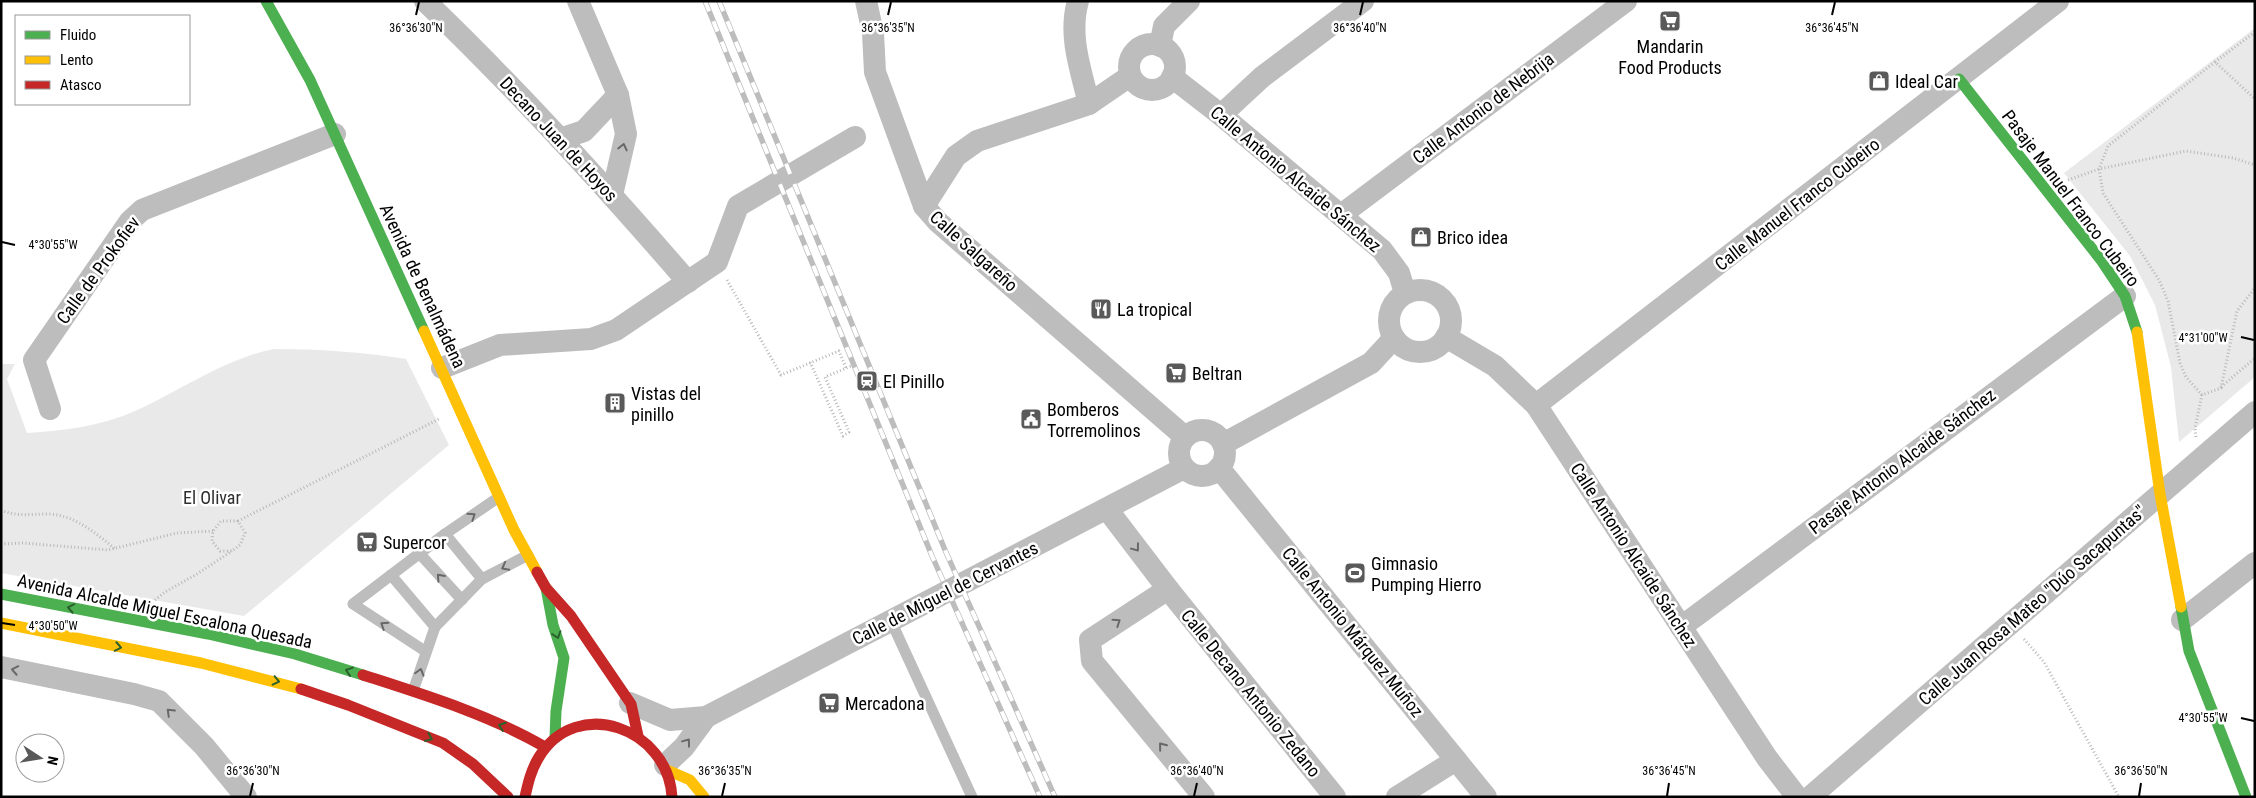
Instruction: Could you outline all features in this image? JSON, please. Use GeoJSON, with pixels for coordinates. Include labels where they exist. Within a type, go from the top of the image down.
{"type":"FeatureCollection","features":[{"type":"Feature","properties":{"kind":"main road","name":"Avenida de Benalmádena"},"geometry":{"type":"LineString","coordinates":[[266,1],[310,80],[499,497],[528,555],[546,588],[572,616],[630,703],[641,738]]}},
{"type":"Feature","properties":{"kind":"main road","name":"Pasaje Manuel Franco Cubeiro"},"geometry":{"type":"LineString","coordinates":[[1959,79],[2101,260],[2125,296],[2139,340],[2160,494],[2189,651],[2246,797]]}},
{"type":"Feature","properties":{"kind":"main road","name":"Avenida de Benalmádena"},"geometry":{"type":"LineString","coordinates":[[546,588],[553,625],[564,658],[556,711],[555,738]]}},
{"type":"Feature","properties":{"kind":"main road","name":"Avenida Alcalde Miguel Escalona Quesada"},"geometry":{"type":"LineString","coordinates":[[1,594],[208,634],[294,654],[413,692],[521,733],[545,746]]}},
{"type":"Feature","properties":{"kind":"main road"},"geometry":{"type":"LineString","coordinates":[[1,623],[276,681],[364,710],[450,747],[484,772],[508,797]]}},
{"type":"Feature","properties":{"kind":"main road"},"geometry":{"type":"LineString","coordinates":[[525,797],[526,781],[534,763],[545,746],[555,738],[575,728],[596,724],[618,726],[641,738],[655,750],[666,767],[672,797]]}},
{"type":"Feature","properties":{"kind":"main road"},"geometry":{"type":"LineString","coordinates":[[666,767],[690,780],[704,797]]}},
{"type":"Feature","properties":{"kind":"street","name":"Decano Juan de Hoyos"},"geometry":{"type":"LineString","coordinates":[[425,1],[612,194],[688,282]]}},
{"type":"Feature","properties":{"kind":"street"},"geometry":{"type":"LineString","coordinates":[[578,1],[618,95],[626,134],[612,194]]}},
{"type":"Feature","properties":{"kind":"street","name":"Calle Salgareño"},"geometry":{"type":"LineString","coordinates":[[866,1],[873,34],[875,72],[924,206],[938,222],[1185,438]]}},
{"type":"Feature","properties":{"kind":"street"},"geometry":{"type":"LineString","coordinates":[[1078,1],[1074,18],[1076,52],[1090,104]]}},
{"type":"Feature","properties":{"kind":"street"},"geometry":{"type":"LineString","coordinates":[[1160,46],[1164,26],[1189,1]]}},
{"type":"Feature","properties":{"kind":"street"},"geometry":{"type":"LineString","coordinates":[[1221,114],[1262,78],[1363,1]]}},
{"type":"Feature","properties":{"kind":"street","name":"Calle Antonio de Nebrija"},"geometry":{"type":"LineString","coordinates":[[1341,215],[1626,1]]}},
{"type":"Feature","properties":{"kind":"street","name":"Calle Manuel Franco Cubeiro"},"geometry":{"type":"LineString","coordinates":[[1536,405],[2058,1]]}},
{"type":"Feature","properties":{"kind":"street"},"geometry":{"type":"LineString","coordinates":[[1145,45],[1160,46],[1171,55],[1174,62],[1172,77],[1162,88],[1155,90],[1140,87],[1130,76],[1129,68],[1133,54],[1145,45]]}},
{"type":"Feature","properties":{"kind":"street"},"geometry":{"type":"LineString","coordinates":[[924,206],[956,156],[977,141],[1090,104],[1130,76]]}},
{"type":"Feature","properties":{"kind":"street","name":"Calle Antonio Alcaide Sánchez"},"geometry":{"type":"LineString","coordinates":[[1172,77],[1221,114],[1382,250],[1399,273],[1405,293]]}},
{"type":"Feature","properties":{"kind":"street"},"geometry":{"type":"LineString","coordinates":[[560,139],[584,131],[618,95]]}},
{"type":"Feature","properties":{"kind":"street","name":"Calle de Prokofiev"},"geometry":{"type":"LineString","coordinates":[[50,409],[34,360],[130,221],[142,210],[335,134]]}},
{"type":"Feature","properties":{"kind":"street"},"geometry":{"type":"LineString","coordinates":[[442,368],[500,345],[590,339],[616,330],[717,262],[738,206],[855,137]]}},
{"type":"Feature","properties":{"kind":"street"},"geometry":{"type":"LineString","coordinates":[[1415,290],[1424,290],[1442,298],[1448,306],[1451,317],[1450,328],[1446,337],[1440,345],[1431,350],[1421,352],[1410,350],[1394,338],[1390,328],[1391,309],[1405,293],[1415,290]]}},
{"type":"Feature","properties":{"kind":"street","name":"Pasaje Antonio Alcaide Sánchez"},"geometry":{"type":"LineString","coordinates":[[1681,627],[2125,296]]}},
{"type":"Feature","properties":{"kind":"street","name":"Calle Antonio Alcaide Sánchez"},"geometry":{"type":"LineString","coordinates":[[1446,337],[1495,366],[1536,405],[1767,758],[1796,797]]}},
{"type":"Feature","properties":{"kind":"street"},"geometry":{"type":"LineString","coordinates":[[1223,444],[1371,363],[1394,338]]}},
{"type":"Feature","properties":{"kind":"street","name":"Calle Juan Rosa Mateo \"Dúo Sacapuntas\""},"geometry":{"type":"LineString","coordinates":[[1810,797],[2255,412]]}},
{"type":"Feature","properties":{"kind":"street"},"geometry":{"type":"LineString","coordinates":[[1206,430],[1219,438],[1223,444],[1224,457],[1219,468],[1206,476],[1191,473],[1184,468],[1179,456],[1182,443],[1191,433],[1206,430]]}},
{"type":"Feature","properties":{"kind":"street","name":"Calle de Miguel de Cervantes"},"geometry":{"type":"LineString","coordinates":[[706,717],[1184,468]]}},
{"type":"Feature","properties":{"kind":"street","name":"Calle Antonio Márquez Muñoz"},"geometry":{"type":"LineString","coordinates":[[1219,468],[1486,797]]}},
{"type":"Feature","properties":{"kind":"street","name":"Calle Decano Antonio Zedano"},"geometry":{"type":"LineString","coordinates":[[1107,509],[1168,589],[1335,797]]}},
{"type":"Feature","properties":{"kind":"street"},"geometry":{"type":"LineString","coordinates":[[2182,620],[2255,563]]}},
{"type":"Feature","properties":{"kind":"street"},"geometry":{"type":"LineString","coordinates":[[1168,589],[1090,640],[1092,661],[1204,797]]}},
{"type":"Feature","properties":{"kind":"street"},"geometry":{"type":"LineString","coordinates":[[1,667],[134,694],[159,701],[204,746],[246,797]]}},
{"type":"Feature","properties":{"kind":"street"},"geometry":{"type":"LineString","coordinates":[[630,703],[670,720]]}},
{"type":"Feature","properties":{"kind":"street"},"geometry":{"type":"LineString","coordinates":[[641,738],[670,720],[706,717]]}},
{"type":"Feature","properties":{"kind":"street"},"geometry":{"type":"LineString","coordinates":[[666,767],[684,748],[706,717]]}},
{"type":"Feature","properties":{"kind":"street"},"geometry":{"type":"LineString","coordinates":[[1397,797],[1456,760]]}},
{"type":"Feature","properties":{"kind":"lane"},"geometry":{"type":"LineString","coordinates":[[425,651],[353,604],[419,553],[499,497]]}},
{"type":"Feature","properties":{"kind":"lane"},"geometry":{"type":"LineString","coordinates":[[445,534],[482,579]]}},
{"type":"Feature","properties":{"kind":"lane"},"geometry":{"type":"LineString","coordinates":[[419,553],[462,600]]}},
{"type":"Feature","properties":{"kind":"lane"},"geometry":{"type":"LineString","coordinates":[[413,692],[425,651],[435,627],[482,579],[528,555]]}},
{"type":"Feature","properties":{"kind":"lane"},"geometry":{"type":"LineString","coordinates":[[391,575],[435,627]]}},
{"type":"Feature","properties":{"kind":"lane"},"geometry":{"type":"LineString","coordinates":[[890,621],[972,797]]}},
{"type":"Feature","properties":{"kind":"path"},"geometry":{"type":"LineString","coordinates":[[2202,395],[2186,377],[2180,363],[2168,301],[2158,280],[2103,193],[2099,169],[2108,146],[2255,32]]}},
{"type":"Feature","properties":{"kind":"path"},"geometry":{"type":"LineString","coordinates":[[2215,62],[2255,99]]}},
{"type":"Feature","properties":{"kind":"path"},"geometry":{"type":"LineString","coordinates":[[2049,194],[2070,179],[2099,169],[2186,151],[2233,158],[2255,165]]}},
{"type":"Feature","properties":{"kind":"path"},"geometry":{"type":"LineString","coordinates":[[717,262],[781,375],[839,351],[846,368]]}},
{"type":"Feature","properties":{"kind":"path"},"geometry":{"type":"LineString","coordinates":[[2221,388],[2237,311],[2255,288]]}},
{"type":"Feature","properties":{"kind":"path"},"geometry":{"type":"LineString","coordinates":[[2202,395],[2221,388],[2255,358]]}},
{"type":"Feature","properties":{"kind":"path"},"geometry":{"type":"LineString","coordinates":[[810,362],[843,436],[849,432],[825,377],[851,366]]}},
{"type":"Feature","properties":{"kind":"path"},"geometry":{"type":"LineString","coordinates":[[2200,459],[2195,428],[2202,395]]}},
{"type":"Feature","properties":{"kind":"path"},"geometry":{"type":"LineString","coordinates":[[232,551],[220,551],[212,541],[213,531],[221,521],[238,521],[460,408]]}},
{"type":"Feature","properties":{"kind":"path"},"geometry":{"type":"LineString","coordinates":[[1,510],[30,517],[48,514],[75,521],[92,530],[115,549]]}},
{"type":"Feature","properties":{"kind":"path"},"geometry":{"type":"LineString","coordinates":[[155,600],[165,592],[198,574],[240,544],[245,533],[238,521]]}},
{"type":"Feature","properties":{"kind":"path"},"geometry":{"type":"LineString","coordinates":[[1,544],[23,543],[108,550],[177,533],[213,531]]}},
{"type":"Feature","properties":{"kind":"path"},"geometry":{"type":"LineString","coordinates":[[2011,623],[2044,662],[2119,797]]}},
{"type":"Feature","properties":{"kind":"green space"},"geometry":{"type":"Polygon","coordinates":[[[2255,28],[2255,377],[2179,442],[2171,367],[2155,305],[2130,256],[2064,173],[2255,28]]]}},
{"type":"Feature","properties":{"kind":"green space","name":"El Olivar"},"geometry":{"type":"Polygon","coordinates":[[[274,349],[340,351],[406,359],[449,445],[244,616],[1,573],[1,364],[15,364],[7,379],[27,433],[82,427],[122,416],[152,403],[220,367],[274,349]]]}},
{"type":"Feature","properties":{"kind":"railway"},"geometry":{"type":"LineString","coordinates":[[705,1],[932,556],[1040,797]]}},
{"type":"Feature","properties":{"kind":"railway"},"geometry":{"type":"LineString","coordinates":[[719,1],[945,550],[1055,797]]}},
{"type":"Feature","properties":{"kind":"traffic: fast"},"geometry":{"type":"LineString","coordinates":[[266,1],[310,80],[424,331]]}},
{"type":"Feature","properties":{"kind":"traffic: fast"},"geometry":{"type":"LineString","coordinates":[[1959,79],[2101,260],[2125,296],[2137,332]]}},
{"type":"Feature","properties":{"kind":"traffic: fast"},"geometry":{"type":"LineString","coordinates":[[546,588],[553,625],[564,658],[556,711],[555,738]]}},
{"type":"Feature","properties":{"kind":"traffic: fast"},"geometry":{"type":"LineString","coordinates":[[1,594],[208,634],[295,654],[363,675]]}},
{"type":"Feature","properties":{"kind":"traffic: fast"},"geometry":{"type":"LineString","coordinates":[[2181,607],[2189,651],[2246,797]]}},
{"type":"Feature","properties":{"kind":"traffic: slow"},"geometry":{"type":"LineString","coordinates":[[424,331],[514,530],[537,572]]}},
{"type":"Feature","properties":{"kind":"traffic: slow"},"geometry":{"type":"LineString","coordinates":[[2137,332],[2160,494],[2181,607]]}},
{"type":"Feature","properties":{"kind":"traffic: slow"},"geometry":{"type":"LineString","coordinates":[[1,623],[201,663],[301,689]]}},
{"type":"Feature","properties":{"kind":"traffic: slow"},"geometry":{"type":"LineString","coordinates":[[667,770],[690,780],[704,797]]}},
{"type":"Feature","properties":{"kind":"traffic: jam"},"geometry":{"type":"LineString","coordinates":[[537,572],[546,588],[571,616],[631,704],[638,736]]}},
{"type":"Feature","properties":{"kind":"traffic: jam"},"geometry":{"type":"LineString","coordinates":[[363,675],[480,715],[545,747]]}},
{"type":"Feature","properties":{"kind":"traffic: jam"},"geometry":{"type":"LineString","coordinates":[[301,689],[348,705],[443,743],[473,764],[508,797]]}},
{"type":"Feature","properties":{"kind":"traffic: jam"},"geometry":{"type":"LineString","coordinates":[[525,797],[536,762],[555,738],[575,727],[597,724],[618,728],[638,738],[655,753],[667,773],[672,797]]}},
{"type":"Feature","properties":{"kind":"place","name":"Mandarin Food Products"},"geometry":{"type":"Point","coordinates":[1670,21]}},
{"type":"Feature","properties":{"kind":"place","name":"Ideal Car"},"geometry":{"type":"Point","coordinates":[1879,81]}},
{"type":"Feature","properties":{"kind":"place","name":"Brico idea"},"geometry":{"type":"Point","coordinates":[1421,237]}},
{"type":"Feature","properties":{"kind":"place","name":"La tropical"},"geometry":{"type":"Point","coordinates":[1101,309]}},
{"type":"Feature","properties":{"kind":"place","name":"Beltran"},"geometry":{"type":"Point","coordinates":[1176,373]}},
{"type":"Feature","properties":{"kind":"place","name":"El Pinillo"},"geometry":{"type":"Point","coordinates":[867,381]}},
{"type":"Feature","properties":{"kind":"place","name":"Vistas del pinillo"},"geometry":{"type":"Point","coordinates":[615,403]}},
{"type":"Feature","properties":{"kind":"place","name":"Bomberos Torremolinos"},"geometry":{"type":"Point","coordinates":[1031,419]}},
{"type":"Feature","properties":{"kind":"place","name":"Supercor"},"geometry":{"type":"Point","coordinates":[367,542]}},
{"type":"Feature","properties":{"kind":"place","name":"Gimnasio Pumping Hierro"},"geometry":{"type":"Point","coordinates":[1355,573]}},
{"type":"Feature","properties":{"kind":"place","name":"Mercadona"},"geometry":{"type":"Point","coordinates":[829,703]}}]}
